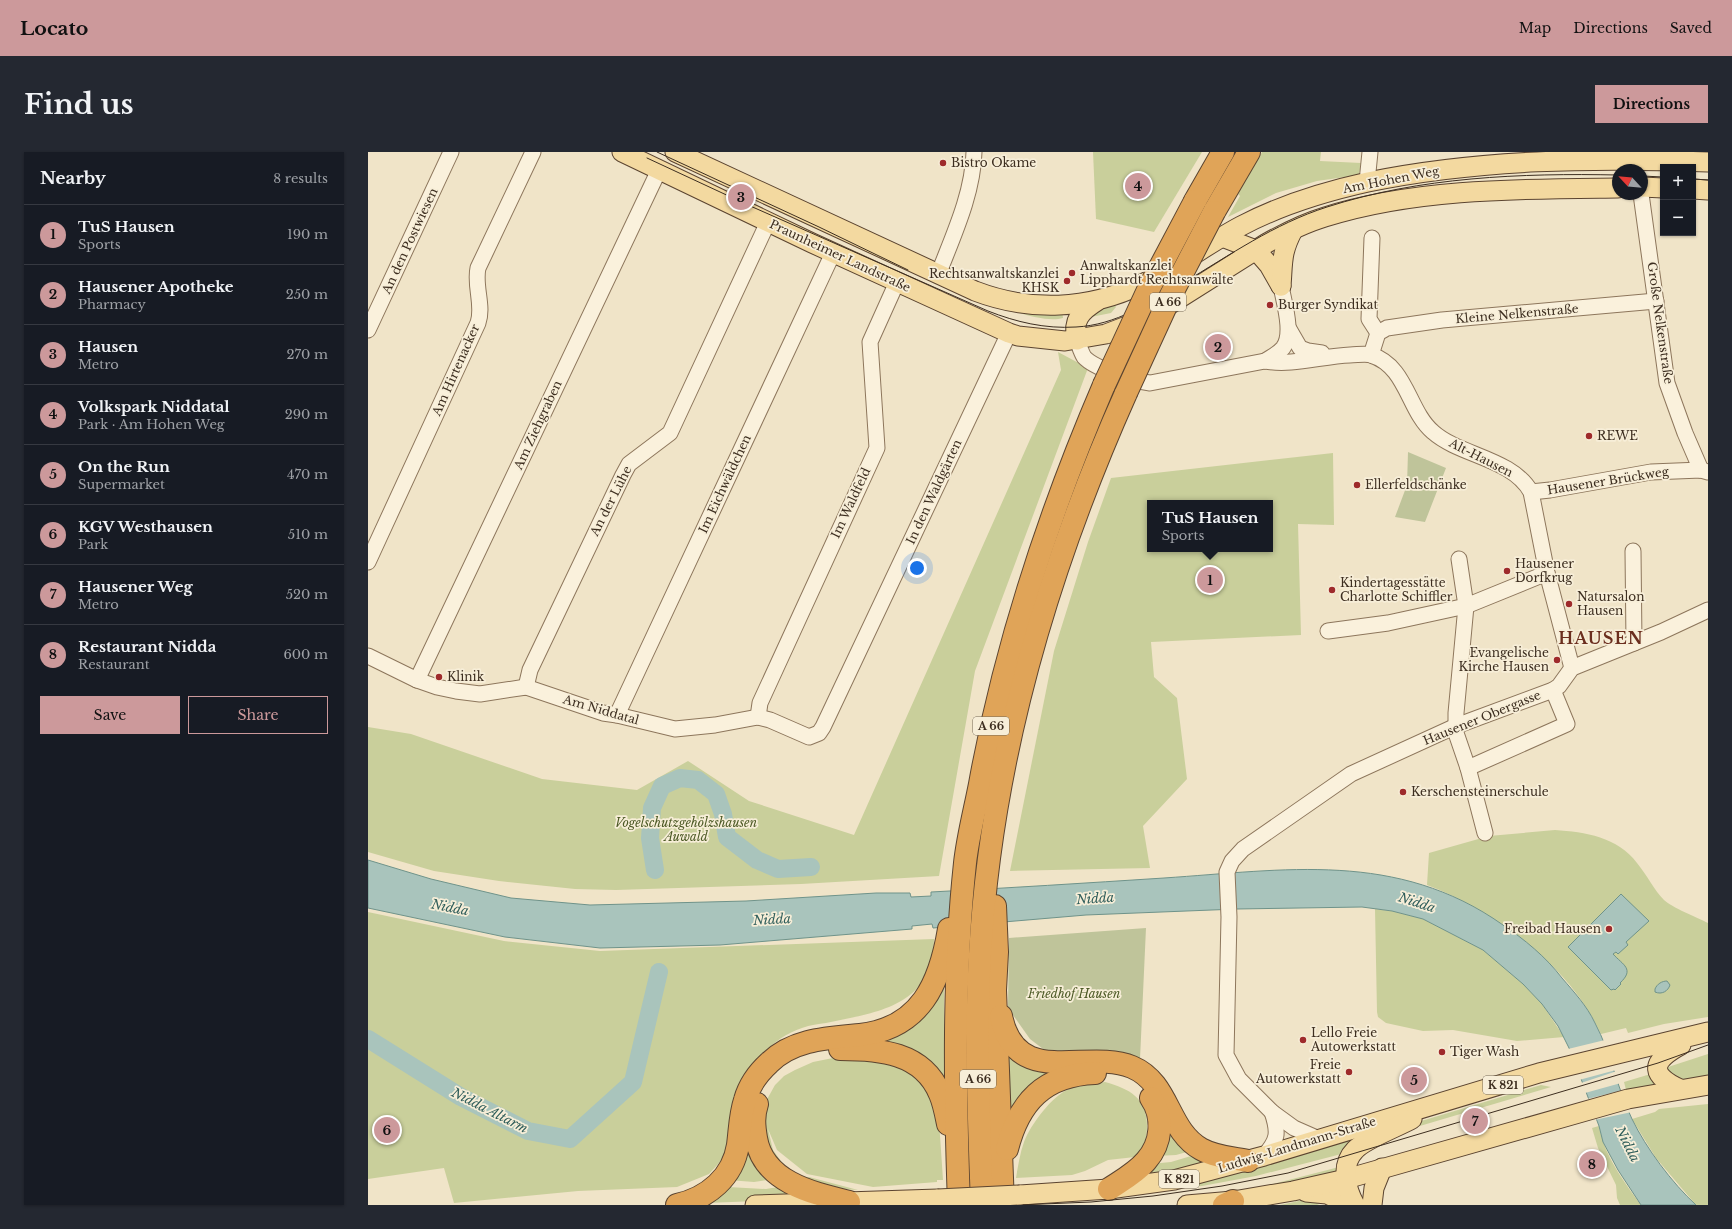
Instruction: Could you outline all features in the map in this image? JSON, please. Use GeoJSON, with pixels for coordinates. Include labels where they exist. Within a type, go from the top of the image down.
{"type":"FeatureCollection","features":[{"type":"Feature","properties":{"kind":"highway","name":"A 66"},"geometry":{"type":"LineString","coordinates":[[959,1205],[955,1062],[949,931],[953,894],[965,860],[991,726],[1024,601],[1054,509],[1104,385],[1149,288],[1223,152]]}},
{"type":"Feature","properties":{"kind":"highway","name":"A 66"},"geometry":{"type":"LineString","coordinates":[[982,1205],[978,1064],[989,953],[989,859],[1013,727],[1034,641],[1075,515],[1126,393],[1171,295],[1214,212],[1249,152]]}},
{"type":"Feature","properties":{"kind":"highway"},"geometry":{"type":"LineString","coordinates":[[989,953],[995,990],[1006,1032],[1014,1045],[1028,1056],[1050,1063],[1101,1061],[1124,1064],[1133,1068],[1146,1075],[1156,1085],[1179,1128],[1190,1142],[1202,1150],[1213,1154],[1256,1159]]}},
{"type":"Feature","properties":{"kind":"highway"},"geometry":{"type":"LineString","coordinates":[[677,1205],[690,1202],[706,1193],[720,1182],[726,1174],[738,1147],[742,1112],[748,1090],[760,1072],[770,1061],[791,1048],[814,1040],[873,1032],[897,1024],[908,1017],[927,997],[939,972],[951,955]]}},
{"type":"Feature","properties":{"kind":"highway"},"geometry":{"type":"LineString","coordinates":[[995,990],[1002,1168],[1012,1200]]}},
{"type":"Feature","properties":{"kind":"highway"},"geometry":{"type":"LineString","coordinates":[[848,1202],[799,1188],[783,1179],[769,1166],[761,1155],[756,1142],[754,1112],[760,1096],[768,1082],[780,1069],[796,1060],[817,1052],[837,1049],[870,1049],[900,1055],[916,1063],[926,1072],[940,1094],[957,1165]]}},
{"type":"Feature","properties":{"kind":"highway"},"geometry":{"type":"LineString","coordinates":[[1002,1168],[1020,1112],[1037,1093],[1048,1086],[1070,1077],[1091,1073],[1117,1075],[1138,1083],[1149,1094],[1157,1108],[1159,1133],[1154,1150],[1146,1161],[1134,1173],[1109,1189]]}},
{"type":"Feature","properties":{"kind":"main road","name":"Praunheimer Landstraße"},"geometry":{"type":"LineString","coordinates":[[675,152],[823,219],[938,274],[992,297],[1017,303],[1066,306],[1099,300]]}},
{"type":"Feature","properties":{"kind":"main road","name":"Praunheimer Landstraße"},"geometry":{"type":"LineString","coordinates":[[624,153],[833,253],[1009,333],[1018,336],[1071,340]]}},
{"type":"Feature","properties":{"kind":"main road","name":"Am Hohen Weg"},"geometry":{"type":"LineString","coordinates":[[1099,300],[1143,284],[1246,224],[1291,205],[1367,182],[1450,168],[1557,161],[1708,162]]}},
{"type":"Feature","properties":{"kind":"main road"},"geometry":{"type":"LineString","coordinates":[[1648,187],[1660,188]]}},
{"type":"Feature","properties":{"kind":"main road","name":"Am Hohen Weg"},"geometry":{"type":"LineString","coordinates":[[1071,340],[1106,334],[1148,318],[1256,250],[1293,230],[1324,217],[1368,205],[1391,201],[1493,191],[1612,188]]}},
{"type":"Feature","properties":{"kind":"main road"},"geometry":{"type":"LineString","coordinates":[[1696,189],[1708,190]]}},
{"type":"Feature","properties":{"kind":"main road"},"geometry":{"type":"LineString","coordinates":[[1281,286],[1282,257],[1286,242],[1293,230]]}},
{"type":"Feature","properties":{"kind":"main road"},"geometry":{"type":"LineString","coordinates":[[1222,237],[1256,250],[1269,266],[1281,286]]}},
{"type":"Feature","properties":{"kind":"main road"},"geometry":{"type":"LineString","coordinates":[[1071,340],[1080,315],[1087,307],[1099,300]]}},
{"type":"Feature","properties":{"kind":"main road"},"geometry":{"type":"LineString","coordinates":[[1680,1089],[1669,1084],[1660,1076],[1658,1068],[1660,1059],[1673,1048],[1706,1033]]}},
{"type":"Feature","properties":{"kind":"main road","name":"Ludwig-Landmann-Straße"},"geometry":{"type":"LineString","coordinates":[[756,1205],[938,1199],[1012,1200],[1174,1180],[1256,1159],[1451,1099],[1555,1069],[1706,1033]]}},
{"type":"Feature","properties":{"kind":"main road","name":"K 821"},"geometry":{"type":"LineString","coordinates":[[1187,1205],[1229,1203],[1293,1192],[1346,1179],[1573,1113],[1628,1099],[1680,1089],[1708,1086]]}},
{"type":"Feature","properties":{"kind":"main road"},"geometry":{"type":"LineString","coordinates":[[1355,1205],[1349,1194],[1346,1179],[1351,1155],[1364,1142],[1451,1099]]}},
{"type":"Feature","properties":{"kind":"main road"},"geometry":{"type":"LineString","coordinates":[[1372,1205],[1374,1188],[1382,1168]]}},
{"type":"Feature","properties":{"kind":"main road"},"geometry":{"type":"LineString","coordinates":[[1293,1192],[1321,1193],[1350,1205]]}},
{"type":"Feature","properties":{"kind":"street","name":"An den Postwiesen"},"geometry":{"type":"LineString","coordinates":[[368,330],[451,152]]}},
{"type":"Feature","properties":{"kind":"street","name":"Am Hirtenacker"},"geometry":{"type":"LineString","coordinates":[[368,562],[478,323],[480,314],[476,278],[478,268],[533,152]]}},
{"type":"Feature","properties":{"kind":"street"},"geometry":{"type":"LineString","coordinates":[[938,274],[966,197],[973,172],[974,152]]}},
{"type":"Feature","properties":{"kind":"street"},"geometry":{"type":"LineString","coordinates":[[1367,182],[1370,152]]}},
{"type":"Feature","properties":{"kind":"street","name":"Am Ziehgraben"},"geometry":{"type":"LineString","coordinates":[[417,680],[659,170]]}},
{"type":"Feature","properties":{"kind":"street","name":"Große Nelkenstraße"},"geometry":{"type":"LineString","coordinates":[[1642,200],[1667,383],[1685,433],[1705,471]]}},
{"type":"Feature","properties":{"kind":"street","name":"An der Lühe"},"geometry":{"type":"LineString","coordinates":[[526,687],[530,670],[622,475],[629,464],[670,433],[768,222]]}},
{"type":"Feature","properties":{"kind":"street"},"geometry":{"type":"LineString","coordinates":[[1071,340],[1084,357],[1093,364],[1133,380],[1150,383],[1265,361],[1275,363],[1332,356],[1371,355],[1378,333],[1369,318],[1372,238]]}},
{"type":"Feature","properties":{"kind":"street","name":"Im Eichwäldchen"},"geometry":{"type":"LineString","coordinates":[[617,715],[833,253]]}},
{"type":"Feature","properties":{"kind":"street","name":"Im Waldfeld"},"geometry":{"type":"LineString","coordinates":[[758,717],[760,703],[877,448],[870,342],[897,282]]}},
{"type":"Feature","properties":{"kind":"street"},"geometry":{"type":"LineString","coordinates":[[1281,286],[1289,329],[1300,348],[1332,356]]}},
{"type":"Feature","properties":{"kind":"street","name":"Kleine Nelkenstraße"},"geometry":{"type":"LineString","coordinates":[[1378,333],[1387,328],[1442,320],[1656,301]]}},
{"type":"Feature","properties":{"kind":"street"},"geometry":{"type":"LineString","coordinates":[[1265,361],[1283,348],[1289,329]]}},
{"type":"Feature","properties":{"kind":"street","name":"In den Waldgärten"},"geometry":{"type":"LineString","coordinates":[[814,736],[818,734],[823,727],[1009,333]]}},
{"type":"Feature","properties":{"kind":"street","name":"Alt-Hausen"},"geometry":{"type":"LineString","coordinates":[[1371,355],[1384,362],[1397,374],[1422,420],[1433,432],[1450,442],[1510,471],[1524,482],[1531,492]]}},
{"type":"Feature","properties":{"kind":"street","name":"Hausener Brückweg"},"geometry":{"type":"LineString","coordinates":[[1531,492],[1651,472],[1705,471]]}},
{"type":"Feature","properties":{"kind":"street"},"geometry":{"type":"LineString","coordinates":[[1531,492],[1547,574],[1572,668],[1634,643],[1708,610]]}},
{"type":"Feature","properties":{"kind":"street"},"geometry":{"type":"LineString","coordinates":[[1633,551],[1634,643]]}},
{"type":"Feature","properties":{"kind":"street"},"geometry":{"type":"LineString","coordinates":[[1459,559],[1466,606],[1456,733],[1468,768],[1485,833]]}},
{"type":"Feature","properties":{"kind":"street"},"geometry":{"type":"LineString","coordinates":[[1328,631],[1388,623],[1466,606],[1547,574]]}},
{"type":"Feature","properties":{"kind":"street","name":"Am Niddatal"},"geometry":{"type":"LineString","coordinates":[[368,656],[417,680],[456,691],[480,694],[526,687],[603,713],[675,729],[715,725],[758,717],[770,720],[805,736],[814,736]]}},
{"type":"Feature","properties":{"kind":"street","name":"Hausener Obergasse"},"geometry":{"type":"LineString","coordinates":[[1272,1112],[1239,1078],[1226,1055],[1229,911],[1228,872],[1232,861],[1243,849],[1352,774],[1456,726],[1553,690],[1559,686],[1572,668]]}},
{"type":"Feature","properties":{"kind":"street"},"geometry":{"type":"LineString","coordinates":[[1468,768],[1573,721],[1553,690]]}},
{"type":"Feature","properties":{"kind":"street"},"geometry":{"type":"LineString","coordinates":[[1272,1112],[1294,1128],[1319,1139]]}},
{"type":"Feature","properties":{"kind":"street"},"geometry":{"type":"LineString","coordinates":[[1256,1159],[1275,1142],[1277,1126],[1272,1112]]}},
{"type":"Feature","properties":{"kind":"green space"},"geometry":{"type":"Polygon","coordinates":[[[1093,152],[1202,152],[1154,232],[1096,219],[1093,152]]]}},
{"type":"Feature","properties":{"kind":"green space"},"geometry":{"type":"Polygon","coordinates":[[[1262,152],[1321,152],[1320,161],[1361,163],[1359,175],[1317,181],[1276,193],[1228,217],[1240,196],[1238,194],[1262,152]]]}},
{"type":"Feature","properties":{"kind":"green space"},"geometry":{"type":"Polygon","coordinates":[[[869,245],[1062,311],[1063,318],[1045,319],[1022,314],[995,305],[966,293],[869,245]]]}},
{"type":"Feature","properties":{"kind":"green space"},"geometry":{"type":"Polygon","coordinates":[[[1115,305],[1116,307],[1111,313],[1086,318],[1095,311],[1115,305]]]}},
{"type":"Feature","properties":{"kind":"green space","name":"Vogelschutzgehölzshausen Auwald"},"geometry":{"type":"Polygon","coordinates":[[[1058,352],[1088,368],[975,671],[939,876],[801,884],[616,890],[575,889],[499,881],[434,871],[368,852],[368,727],[411,734],[542,779],[637,790],[688,761],[749,801],[854,835],[1061,370],[1058,352]]]}},
{"type":"Feature","properties":{"kind":"green space"},"geometry":{"type":"Polygon","coordinates":[[[1408,452],[1446,468],[1425,522],[1395,517],[1407,485],[1408,452]]]}},
{"type":"Feature","properties":{"kind":"green space"},"geometry":{"type":"Polygon","coordinates":[[[1333,453],[1334,525],[1298,524],[1301,635],[1151,642],[1154,677],[1177,698],[1187,779],[1143,826],[1150,868],[1010,871],[1054,651],[1088,542],[1111,478],[1333,453]]]}},
{"type":"Feature","properties":{"kind":"green space","name":"Freibad Hausen"},"geometry":{"type":"Polygon","coordinates":[[[1555,830],[1589,834],[1620,847],[1637,863],[1657,892],[1667,903],[1708,923],[1708,1017],[1664,1024],[1628,1033],[1626,1028],[1601,1034],[1587,1009],[1570,985],[1550,963],[1528,943],[1504,925],[1478,910],[1453,896],[1427,885],[1429,853],[1489,836],[1555,830]]]}},
{"type":"Feature","properties":{"kind":"green space"},"geometry":{"type":"Polygon","coordinates":[[[1375,909],[1392,911],[1423,919],[1483,950],[1523,984],[1542,1004],[1564,1037],[1517,1041],[1453,1030],[1423,1031],[1386,1023],[1378,1017],[1377,1012],[1375,909]]]}},
{"type":"Feature","properties":{"kind":"green space"},"geometry":{"type":"Polygon","coordinates":[[[368,912],[504,941],[600,951],[934,939],[931,961],[924,979],[913,992],[900,1002],[865,1015],[802,1028],[786,1035],[765,1051],[750,1072],[728,1153],[709,1174],[677,1187],[578,1191],[454,1203],[444,1168],[368,1179],[368,912]]]}},
{"type":"Feature","properties":{"kind":"green space","name":"Friedhof Hausen"},"geometry":{"type":"Polygon","coordinates":[[[1146,928],[1140,1059],[1132,1056],[1092,1053],[1051,1055],[1030,1039],[1008,1008],[1009,938],[1146,928]]]}},
{"type":"Feature","properties":{"kind":"green space"},"geometry":{"type":"Polygon","coordinates":[[[944,969],[944,1090],[925,1064],[917,1058],[895,1049],[870,1044],[844,1043],[817,1048],[793,1057],[772,1071],[757,1090],[749,1114],[749,1133],[754,1150],[763,1165],[775,1179],[754,1182],[728,1180],[736,1166],[741,1151],[748,1106],[752,1091],[760,1077],[773,1064],[792,1052],[812,1045],[874,1036],[894,1030],[912,1019],[929,1002],[936,990],[944,969]]]}},
{"type":"Feature","properties":{"kind":"green space"},"geometry":{"type":"Polygon","coordinates":[[[1005,1041],[1136,1073],[1194,1150],[1176,1155],[1156,1156],[1163,1112],[1134,1076],[1095,1069],[1011,1119],[1005,1041]]]}},
{"type":"Feature","properties":{"kind":"green space"},"geometry":{"type":"Polygon","coordinates":[[[1708,1054],[1708,1077],[1677,1080],[1662,1069],[1708,1054]]]}},
{"type":"Feature","properties":{"kind":"green space"},"geometry":{"type":"Polygon","coordinates":[[[843,1056],[887,1059],[924,1081],[939,1121],[943,1180],[937,1180],[937,1182],[873,1187],[807,1174],[777,1150],[768,1129],[773,1150],[788,1171],[764,1143],[764,1105],[775,1085],[784,1076],[813,1062],[843,1056]]]}},
{"type":"Feature","properties":{"kind":"green space"},"geometry":{"type":"Polygon","coordinates":[[[1654,1073],[1661,1084],[1626,1090],[1624,1082],[1654,1073]]]}},
{"type":"Feature","properties":{"kind":"green space"},"geometry":{"type":"Polygon","coordinates":[[[1105,1082],[1122,1088],[1135,1096],[1144,1108],[1147,1126],[1146,1135],[1143,1147],[1138,1154],[1135,1157],[1108,1160],[1085,1171],[1072,1175],[1016,1178],[1020,1155],[1027,1135],[1049,1104],[1062,1093],[1074,1087],[1105,1082]]]}},
{"type":"Feature","properties":{"kind":"green space"},"geometry":{"type":"Polygon","coordinates":[[[1541,1085],[1551,1087],[1403,1131],[1418,1122],[1541,1085]]]}},
{"type":"Feature","properties":{"kind":"green space"},"geometry":{"type":"Polygon","coordinates":[[[1708,1104],[1708,1205],[1696,1205],[1656,1158],[1632,1119],[1655,1112],[1659,1109],[1708,1104]]]}},
{"type":"Feature","properties":{"kind":"green space"},"geometry":{"type":"Polygon","coordinates":[[[1599,1126],[1610,1158],[1641,1205],[1620,1205],[1617,1198],[1616,1185],[1598,1148],[1592,1128],[1599,1126]]]}},
{"type":"Feature","properties":{"kind":"green space"},"geometry":{"type":"Polygon","coordinates":[[[1362,1134],[1349,1152],[1256,1176],[1202,1186],[1128,1194],[1362,1134]]]}},
{"type":"Feature","properties":{"kind":"green space"},"geometry":{"type":"Polygon","coordinates":[[[1201,1153],[1212,1160],[1183,1169],[1142,1175],[1150,1164],[1171,1162],[1201,1153]]]}},
{"type":"Feature","properties":{"kind":"green space"},"geometry":{"type":"Polygon","coordinates":[[[1343,1166],[1341,1171],[1273,1187],[1257,1188],[1343,1166]]]}},
{"type":"Feature","properties":{"kind":"green space"},"geometry":{"type":"Polygon","coordinates":[[[809,1177],[858,1190],[842,1189],[796,1181],[809,1177]]]}},
{"type":"Feature","properties":{"kind":"green space"},"geometry":{"type":"Polygon","coordinates":[[[784,1186],[808,1199],[706,1203],[728,1187],[766,1189],[784,1186]]]}},
{"type":"Feature","properties":{"kind":"green space"},"geometry":{"type":"Polygon","coordinates":[[[1308,1199],[1324,1202],[1317,1205],[1280,1205],[1308,1199]]]}},
{"type":"Feature","properties":{"kind":"water","name":"Nidda"},"geometry":{"type":"Polygon","coordinates":[[[368,860],[431,879],[511,898],[590,905],[746,901],[876,893],[910,893],[911,897],[931,896],[931,892],[1135,880],[1253,871],[1339,870],[1381,875],[1422,885],[1463,901],[1503,925],[1519,936],[1556,970],[1580,999],[1601,1034],[1622,1095],[1632,1119],[1645,1142],[1669,1176],[1696,1205],[1641,1205],[1618,1170],[1603,1142],[1599,1126],[1570,1050],[1558,1026],[1542,1004],[1523,984],[1483,950],[1423,919],[1392,911],[1362,907],[1237,909],[1086,915],[933,928],[932,924],[912,926],[912,929],[720,945],[600,948],[505,937],[368,908],[368,860]]]}},
{"type":"Feature","properties":{"kind":"water"},"geometry":{"type":"Polygon","coordinates":[[[1621,894],[1649,921],[1626,942],[1628,945],[1618,954],[1616,952],[1613,954],[1624,964],[1627,974],[1615,990],[1611,990],[1568,947],[1621,894]]]}},
{"type":"Feature","properties":{"kind":"water"},"geometry":{"type":"Polygon","coordinates":[[[1667,981],[1670,985],[1666,991],[1662,993],[1655,992],[1658,984],[1667,981]]]}},
{"type":"Feature","properties":{"kind":"pier"},"geometry":{"type":"Polygon","coordinates":[[[1605,1040],[1616,1070],[1579,1080],[1568,1049],[1605,1040]]]}},
{"type":"Feature","properties":{"kind":"pier"},"geometry":{"type":"Polygon","coordinates":[[[1617,1071],[1621,1083],[1585,1093],[1581,1083],[1617,1071]]]}},
{"type":"Feature","properties":{"kind":"pier"},"geometry":{"type":"Polygon","coordinates":[[[1624,1090],[1632,1112],[1594,1120],[1587,1099],[1624,1090]]]}},
{"type":"Feature","properties":{"kind":"waterway","name":"Nidda Altarm"},"geometry":{"type":"LineString","coordinates":[[655,870],[650,838],[652,808],[662,786],[680,778],[698,780],[716,794],[723,814],[727,837],[757,860],[778,869],[811,867]]}},
{"type":"Feature","properties":{"kind":"waterway","name":"Nidda Altarm"},"geometry":{"type":"LineString","coordinates":[[368,1039],[461,1097],[528,1131],[570,1139],[633,1082],[659,972]]}},
{"type":"Feature","properties":{"kind":"tram line"},"geometry":{"type":"LineString","coordinates":[[657,152],[908,270]]}},
{"type":"Feature","properties":{"kind":"tram line"},"geometry":{"type":"LineString","coordinates":[[647,158],[748,205],[988,311],[1031,324],[1053,327],[1076,327],[1091,325],[1105,322],[1132,312],[1271,231],[1308,214],[1362,197],[1434,183],[1471,179],[1508,176],[1612,175]]}},
{"type":"Feature","properties":{"kind":"tram line"},"geometry":{"type":"LineString","coordinates":[[1648,176],[1660,177]]}},
{"type":"Feature","properties":{"kind":"tram line"},"geometry":{"type":"LineString","coordinates":[[1696,179],[1708,180]]}},
{"type":"Feature","properties":{"kind":"tram line"},"geometry":{"type":"LineString","coordinates":[[1019,1205],[1091,1202],[1153,1196],[1222,1186],[1288,1173],[1658,1063],[1708,1045]]}},
{"type":"Feature","properties":{"kind":"place","name":"Bistro Okame"},"geometry":{"type":"Point","coordinates":[943,163]}},
{"type":"Feature","properties":{"kind":"place","name":"Volkspark Niddatal"},"geometry":{"type":"Point","coordinates":[1138,186]}},
{"type":"Feature","properties":{"kind":"place","name":"Hausen"},"geometry":{"type":"Point","coordinates":[741,197]}},
{"type":"Feature","properties":{"kind":"place","name":"Anwaltskanzlei Lipphardt Rechtsanwälte"},"geometry":{"type":"Point","coordinates":[1072,273]}},
{"type":"Feature","properties":{"kind":"place","name":"Rechtsanwaltskanzlei KHSK"},"geometry":{"type":"Point","coordinates":[1067,281]}},
{"type":"Feature","properties":{"kind":"place","name":"Burger Syndikat"},"geometry":{"type":"Point","coordinates":[1270,305]}},
{"type":"Feature","properties":{"kind":"place","name":"Hausener Apotheke"},"geometry":{"type":"Point","coordinates":[1218,347]}},
{"type":"Feature","properties":{"kind":"place","name":"REWE"},"geometry":{"type":"Point","coordinates":[1589,436]}},
{"type":"Feature","properties":{"kind":"place","name":"Ellerfeldschänke"},"geometry":{"type":"Point","coordinates":[1357,485]}},
{"type":"Feature","properties":{"kind":"place","name":"Hausener Dorfkrug"},"geometry":{"type":"Point","coordinates":[1507,571]}},
{"type":"Feature","properties":{"kind":"place","name":"TuS Hausen"},"geometry":{"type":"Point","coordinates":[1210,580]}},
{"type":"Feature","properties":{"kind":"place","name":"Kindertagesstätte Charlotte Schiffler"},"geometry":{"type":"Point","coordinates":[1332,590]}},
{"type":"Feature","properties":{"kind":"place","name":"Natursalon Hausen"},"geometry":{"type":"Point","coordinates":[1569,604]}},
{"type":"Feature","properties":{"kind":"place","name":"Evangelische Kirche Hausen"},"geometry":{"type":"Point","coordinates":[1557,660]}},
{"type":"Feature","properties":{"kind":"place","name":"Klinik"},"geometry":{"type":"Point","coordinates":[439,677]}},
{"type":"Feature","properties":{"kind":"place","name":"Kerschensteinerschule"},"geometry":{"type":"Point","coordinates":[1403,792]}},
{"type":"Feature","properties":{"kind":"place","name":"Freibad Hausen"},"geometry":{"type":"Point","coordinates":[1609,929]}},
{"type":"Feature","properties":{"kind":"place","name":"Lello Freie Autowerkstatt"},"geometry":{"type":"Point","coordinates":[1303,1040]}},
{"type":"Feature","properties":{"kind":"place","name":"Tiger Wash"},"geometry":{"type":"Point","coordinates":[1442,1052]}},
{"type":"Feature","properties":{"kind":"place","name":"Freie Autowerkstatt"},"geometry":{"type":"Point","coordinates":[1349,1072]}},
{"type":"Feature","properties":{"kind":"place","name":"On the Run"},"geometry":{"type":"Point","coordinates":[1414,1080]}},
{"type":"Feature","properties":{"kind":"place","name":"Hausener Weg"},"geometry":{"type":"Point","coordinates":[1475,1121]}},
{"type":"Feature","properties":{"kind":"place","name":"KGV Westhausen"},"geometry":{"type":"Point","coordinates":[387,1130]}},
{"type":"Feature","properties":{"kind":"place","name":"Restaurant Nidda"},"geometry":{"type":"Point","coordinates":[1592,1164]}},
{"type":"Feature","properties":{"kind":"district","name":"HAUSEN"},"geometry":{"type":"Point","coordinates":[1601,638]}}]}
